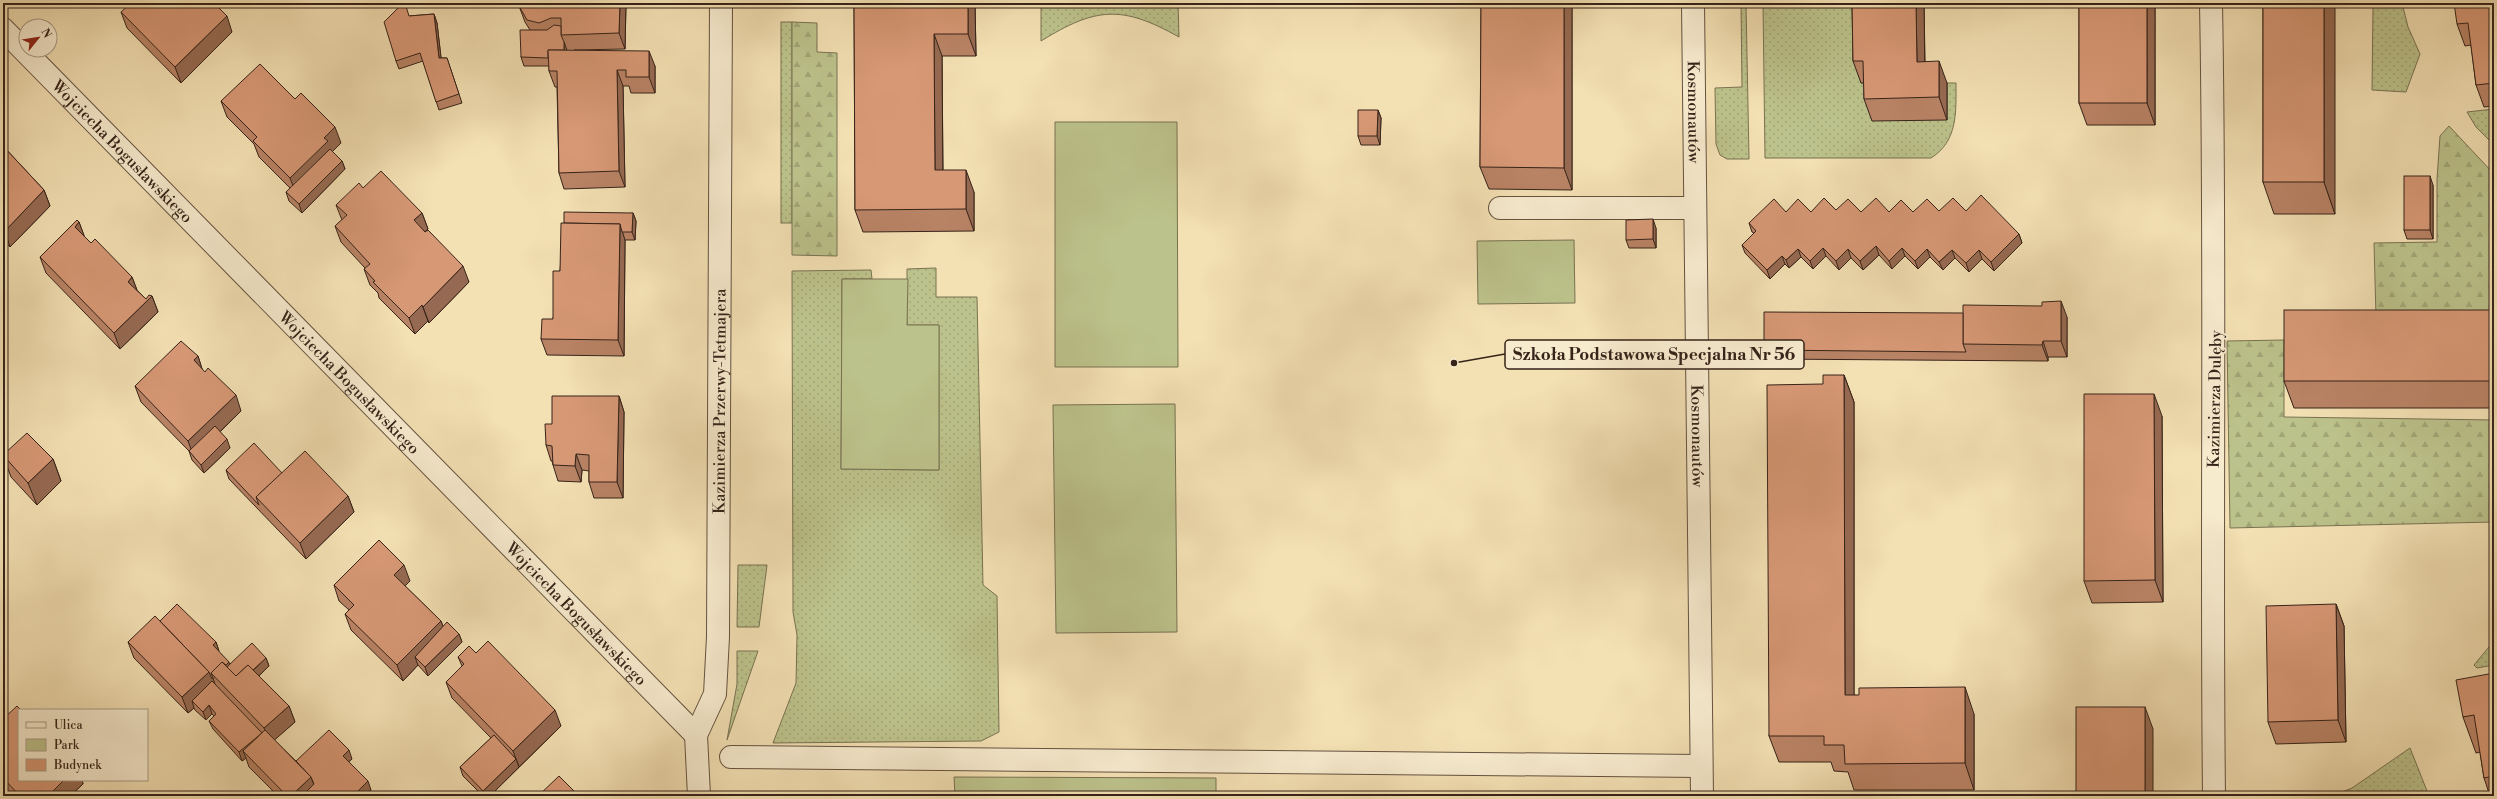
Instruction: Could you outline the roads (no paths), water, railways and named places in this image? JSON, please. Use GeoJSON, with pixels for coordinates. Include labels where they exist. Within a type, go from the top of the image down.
{"type":"FeatureCollection","features":[{"type":"Feature","properties":{"kind":"street","name":"Kazimierza Przerwy-Tetmajera"},"geometry":{"type":"LineString","coordinates":[[699,796],[696,735],[715,694],[718,637],[721,3]]}},
{"type":"Feature","properties":{"kind":"street","name":"Kosmonautów"},"geometry":{"type":"LineString","coordinates":[[1693,3],[1694,208],[1702,796]]}},
{"type":"Feature","properties":{"kind":"street","name":"Kazimierza Dulęby"},"geometry":{"type":"LineString","coordinates":[[2211,3],[2215,323],[2212,576],[2214,796]]}},
{"type":"Feature","properties":{"kind":"street","name":"Wojciecha Bogusławskiego"},"geometry":{"type":"LineString","coordinates":[[3,29],[696,735]]}},
{"type":"Feature","properties":{"kind":"street"},"geometry":{"type":"LineString","coordinates":[[1500,208],[1694,208]]}},
{"type":"Feature","properties":{"kind":"street"},"geometry":{"type":"LineString","coordinates":[[731,757],[1701,766]]}},
{"type":"Feature","properties":{"kind":"place","name":"Szkoła Podstawowa Specjalna Nr 56"},"geometry":{"type":"Point","coordinates":[1454,363]}}]}
